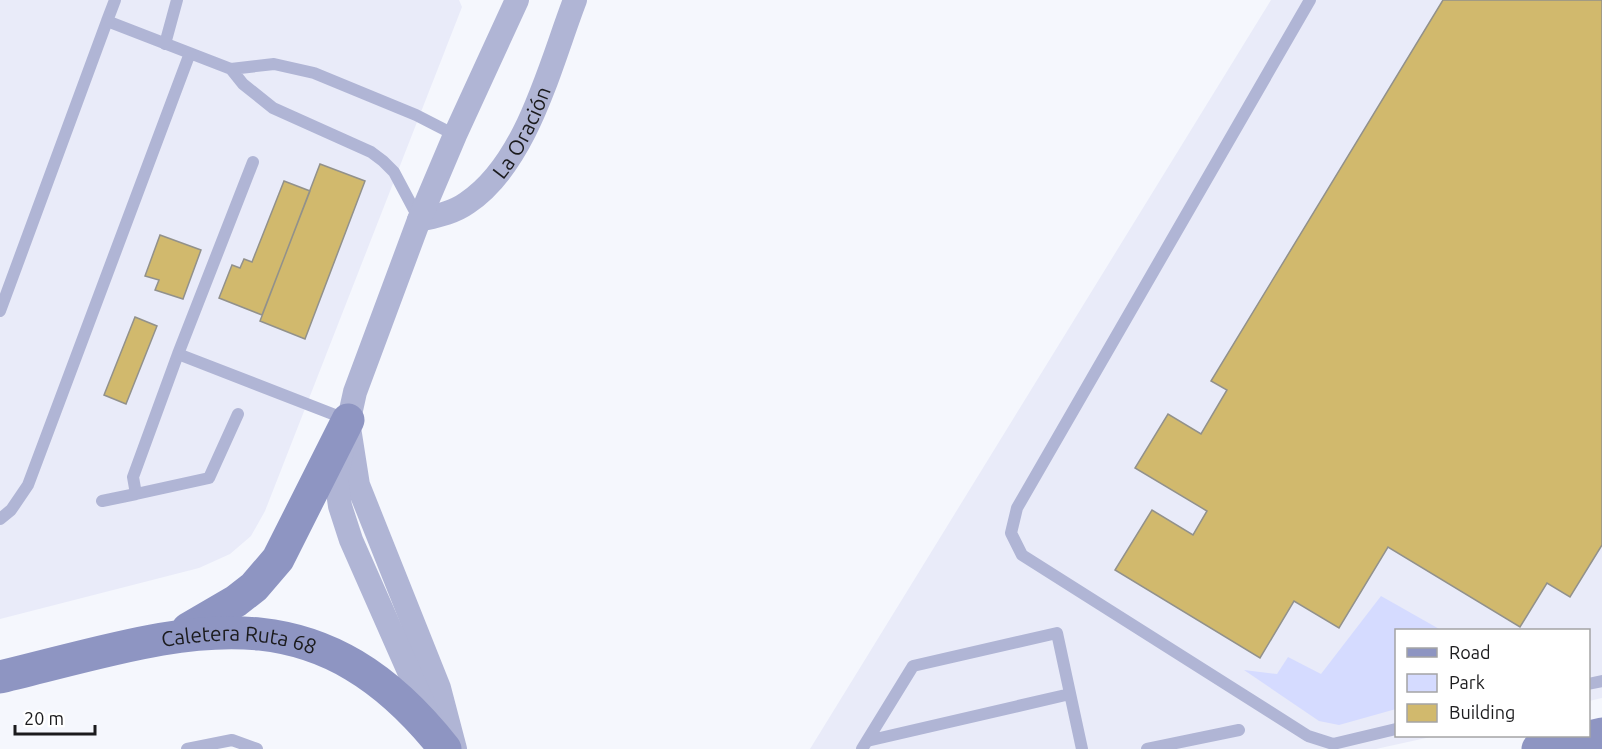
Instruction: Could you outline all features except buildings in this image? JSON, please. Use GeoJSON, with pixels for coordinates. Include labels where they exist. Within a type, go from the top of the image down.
{"type":"FeatureCollection","features":[{"type":"Feature","properties":{"kind":"main road"},"geometry":{"type":"LineString","coordinates":[[167,637],[216,614],[245,594],[267,574],[288,544],[302,509],[348,420]]}},
{"type":"Feature","properties":{"kind":"main road","name":"Caletera Ruta 68"},"geometry":{"type":"LineString","coordinates":[[0,677],[167,637],[249,631],[285,637],[326,652],[365,674],[387,690],[446,749]]}},
{"type":"Feature","properties":{"kind":"main road"},"geometry":{"type":"LineString","coordinates":[[1538,749],[1589,737]]}},
{"type":"Feature","properties":{"kind":"street"},"geometry":{"type":"LineString","coordinates":[[446,749],[410,676],[351,540],[340,506],[336,478],[355,392],[419,220],[455,135],[518,0]]}},
{"type":"Feature","properties":{"kind":"street","name":"La Oración"},"geometry":{"type":"LineString","coordinates":[[419,220],[449,212],[467,203],[503,167],[527,124],[575,0]]}},
{"type":"Feature","properties":{"kind":"street"},"geometry":{"type":"LineString","coordinates":[[348,420],[358,485],[439,688],[454,749]]}},
{"type":"Feature","properties":{"kind":"lane"},"geometry":{"type":"LineString","coordinates":[[0,311],[115,0]]}},
{"type":"Feature","properties":{"kind":"lane"},"geometry":{"type":"LineString","coordinates":[[165,44],[177,0]]}},
{"type":"Feature","properties":{"kind":"lane"},"geometry":{"type":"LineString","coordinates":[[1310,0],[1017,508],[1011,532],[1022,555],[1308,736],[1333,744],[1395,729]]}},
{"type":"Feature","properties":{"kind":"lane"},"geometry":{"type":"LineString","coordinates":[[107,21],[231,69],[274,64],[314,73],[455,135]]}},
{"type":"Feature","properties":{"kind":"lane"},"geometry":{"type":"LineString","coordinates":[[0,519],[11,510],[28,485],[190,53]]}},
{"type":"Feature","properties":{"kind":"lane"},"geometry":{"type":"LineString","coordinates":[[231,69],[243,84],[273,108],[371,152],[383,161],[399,180],[419,220]]}},
{"type":"Feature","properties":{"kind":"lane"},"geometry":{"type":"LineString","coordinates":[[136,494],[133,477],[253,162]]}},
{"type":"Feature","properties":{"kind":"lane"},"geometry":{"type":"LineString","coordinates":[[178,354],[348,420]]}},
{"type":"Feature","properties":{"kind":"lane"},"geometry":{"type":"LineString","coordinates":[[102,501],[209,478],[238,414]]}},
{"type":"Feature","properties":{"kind":"lane"},"geometry":{"type":"LineString","coordinates":[[864,745],[913,666],[1057,633],[1082,749]]}},
{"type":"Feature","properties":{"kind":"lane"},"geometry":{"type":"LineString","coordinates":[[864,745],[1070,694]]}},
{"type":"Feature","properties":{"kind":"lane"},"geometry":{"type":"LineString","coordinates":[[1147,749],[1239,730]]}},
{"type":"Feature","properties":{"kind":"lane"},"geometry":{"type":"LineString","coordinates":[[187,749],[232,740],[257,749]]}},
{"type":"Feature","properties":{"kind":"shaded area"},"geometry":{"type":"Polygon","coordinates":[[[0,0],[459,0],[462,7],[265,511],[251,536],[230,554],[199,568],[0,619],[0,0]]]}},
{"type":"Feature","properties":{"kind":"shaded area"},"geometry":{"type":"Polygon","coordinates":[[[1271,0],[1602,0],[1602,698],[1590,701],[1590,629],[1395,629],[1395,737],[1430,737],[1376,749],[810,749],[1271,0]]]}},
{"type":"Feature","properties":{"kind":"green space"},"geometry":{"type":"Polygon","coordinates":[[[1381,596],[1439,629],[1395,629],[1395,709],[1339,725],[1319,721],[1244,670],[1277,674],[1288,657],[1321,674],[1381,596]]]}}]}
